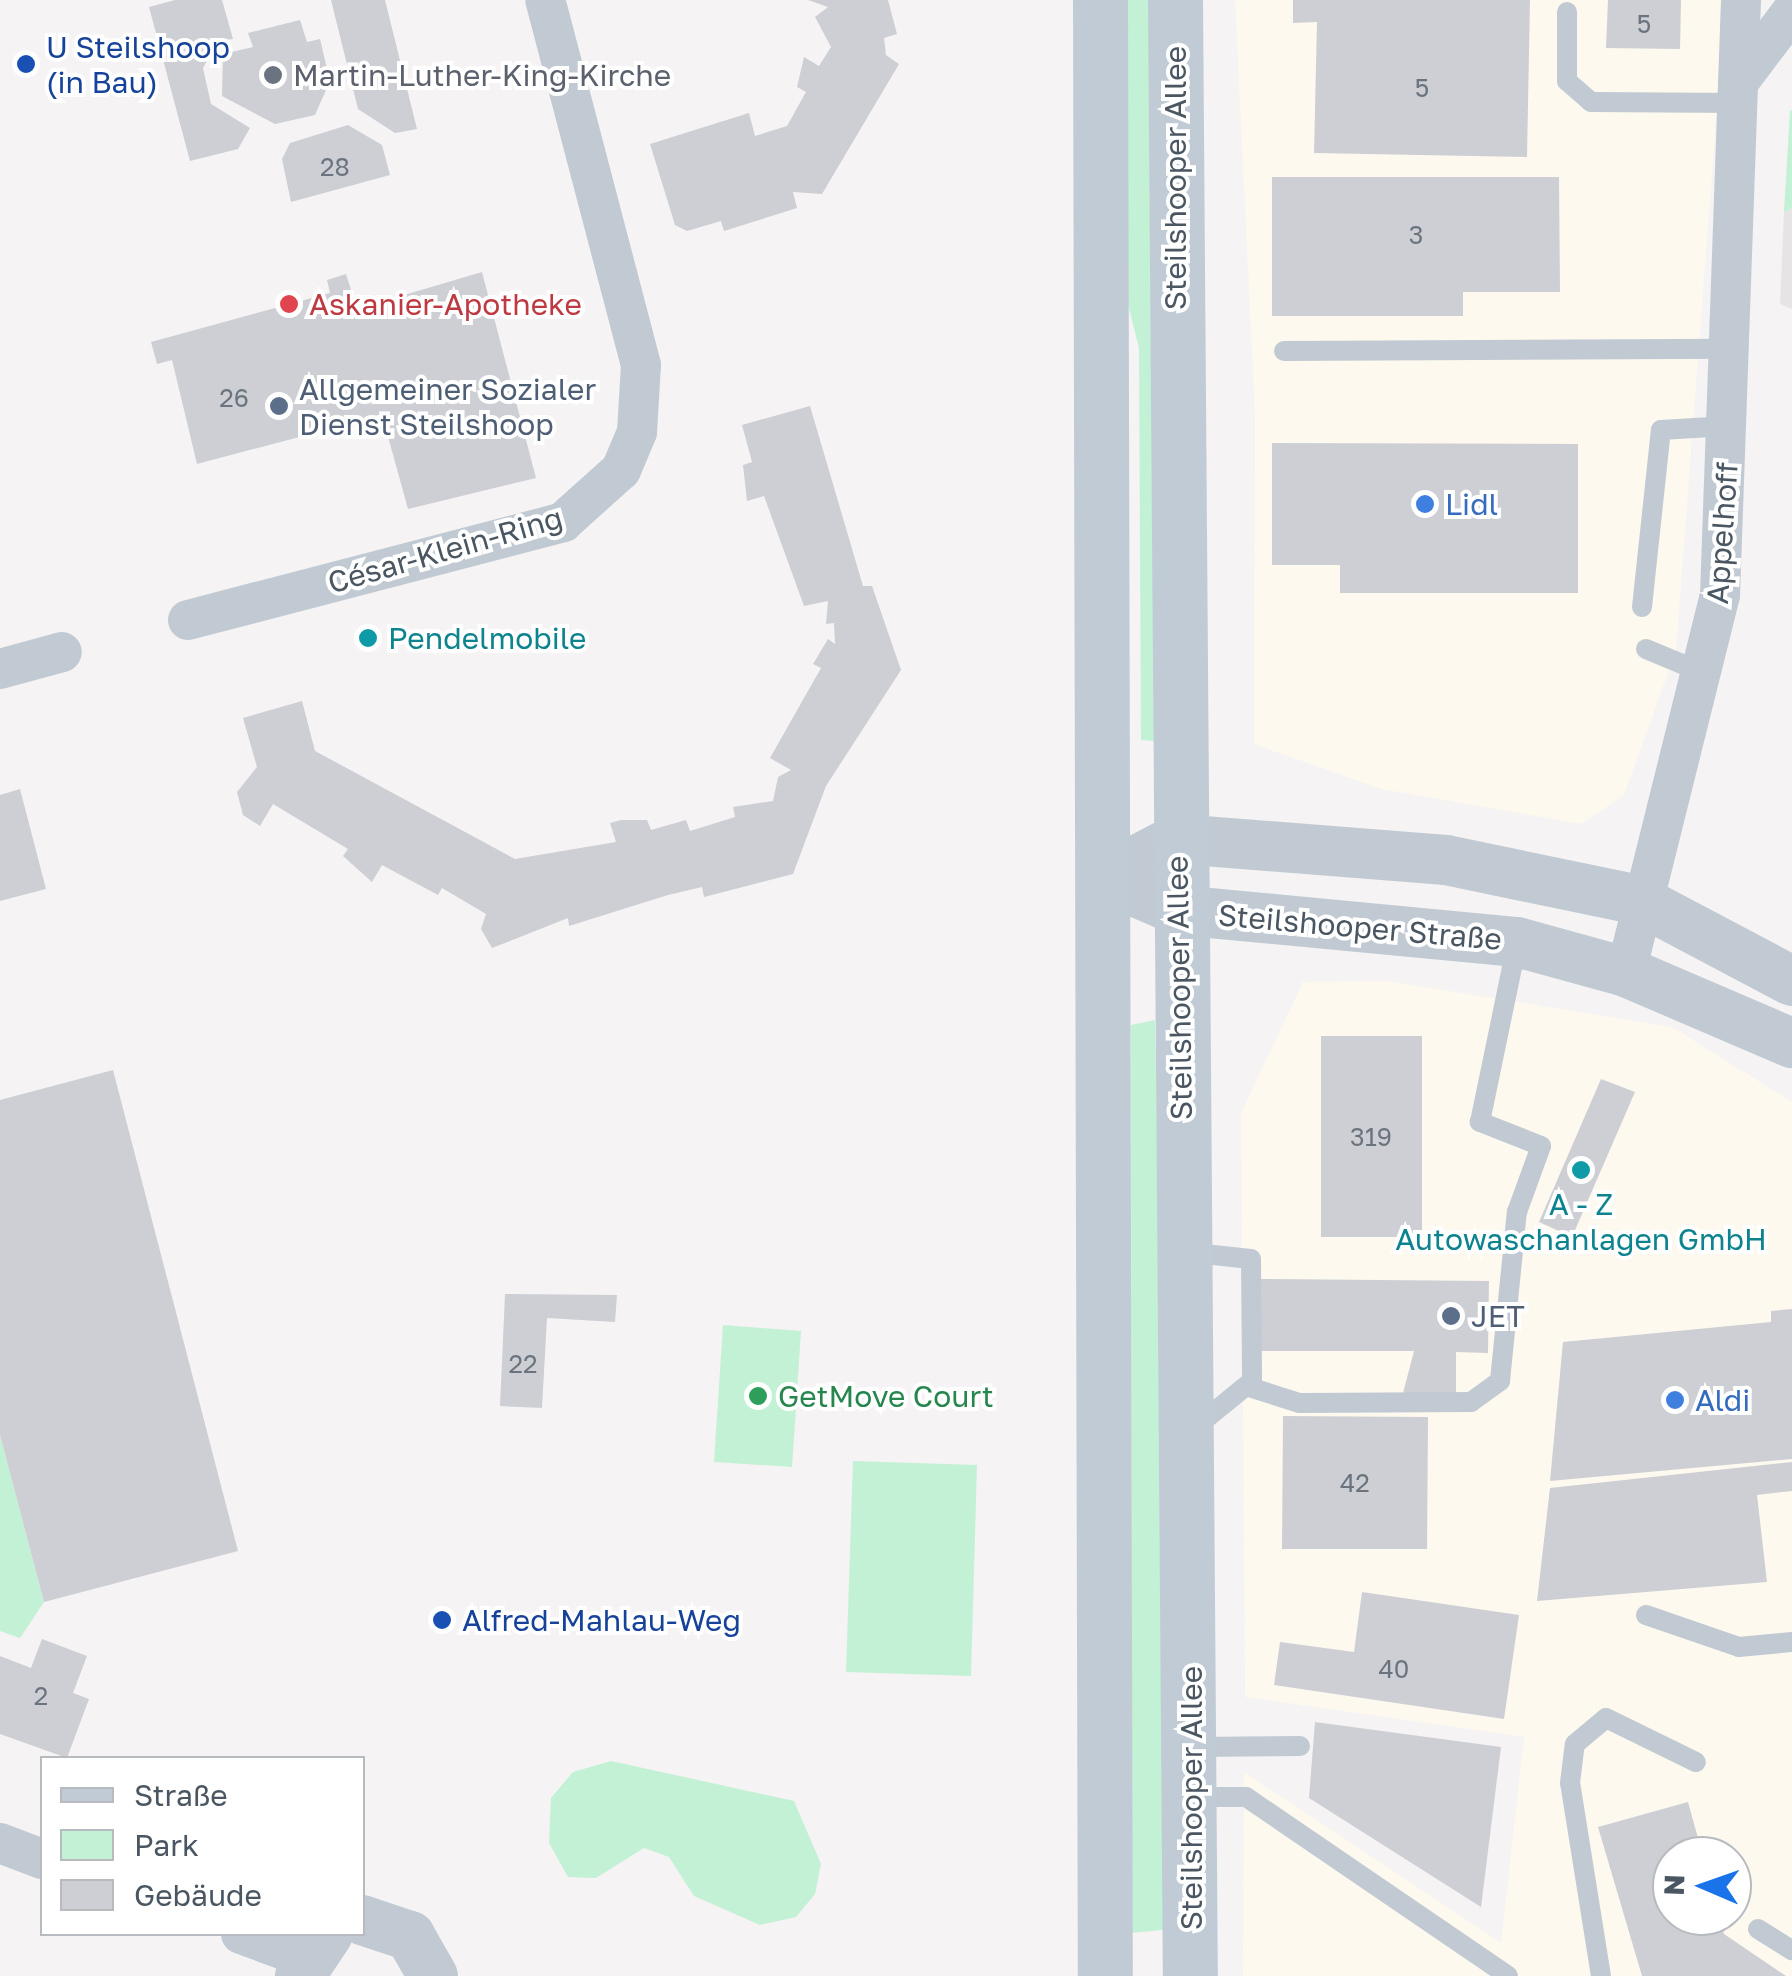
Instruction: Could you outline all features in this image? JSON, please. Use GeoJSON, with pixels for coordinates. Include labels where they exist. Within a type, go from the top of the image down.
{"type":"FeatureCollection","features":[{"type":"Feature","properties":{"kind":"main road"},"geometry":{"type":"LineString","coordinates":[[1100,0],[1105,1976]]}},
{"type":"Feature","properties":{"kind":"main road","name":"Steilshooper Allee"},"geometry":{"type":"LineString","coordinates":[[1175,0],[1178,910],[1193,1772],[1190,1976]]}},
{"type":"Feature","properties":{"kind":"street","name":"César-Klein-Ring"},"geometry":{"type":"LineString","coordinates":[[188,620],[563,522],[620,470],[637,432],[641,365],[545,0]]}},
{"type":"Feature","properties":{"kind":"street","name":"Appelhoff"},"geometry":{"type":"LineString","coordinates":[[1626,972],[1639,900],[1708,674],[1728,426],[1742,0]]}},
{"type":"Feature","properties":{"kind":"street"},"geometry":{"type":"LineString","coordinates":[[1738,93],[1792,11]]}},
{"type":"Feature","properties":{"kind":"street"},"geometry":{"type":"LineString","coordinates":[[0,669],[62,652]]}},
{"type":"Feature","properties":{"kind":"street"},"geometry":{"type":"LineString","coordinates":[[1103,878],[1178,839]]}},
{"type":"Feature","properties":{"kind":"street","name":"Steilshooper Straße"},"geometry":{"type":"LineString","coordinates":[[1178,839],[1353,847],[1639,900],[1776,1007]]}},
{"type":"Feature","properties":{"kind":"street","name":"Steilshooper Straße"},"geometry":{"type":"LineString","coordinates":[[1103,878],[1178,910],[1518,942],[1776,1007]]}},
{"type":"Feature","properties":{"kind":"street"},"geometry":{"type":"LineString","coordinates":[[0,1843],[40,1858]]}},
{"type":"Feature","properties":{"kind":"street"},"geometry":{"type":"LineString","coordinates":[[365,1921],[410,1936],[433,1976]]}},
{"type":"Feature","properties":{"kind":"street"},"geometry":{"type":"LineString","coordinates":[[246,1936],[311,1956]]}},
{"type":"Feature","properties":{"kind":"lane"},"geometry":{"type":"LineString","coordinates":[[1567,12],[1566,81],[1591,102],[1738,93]]}},
{"type":"Feature","properties":{"kind":"lane"},"geometry":{"type":"LineString","coordinates":[[1284,351],[1730,349]]}},
{"type":"Feature","properties":{"kind":"lane"},"geometry":{"type":"LineString","coordinates":[[1642,607],[1661,430],[1728,426]]}},
{"type":"Feature","properties":{"kind":"lane"},"geometry":{"type":"LineString","coordinates":[[1646,649],[1708,674]]}},
{"type":"Feature","properties":{"kind":"lane"},"geometry":{"type":"LineString","coordinates":[[1249,1386],[1299,1402],[1471,1402],[1500,1382],[1517,1212],[1541,1146],[1480,1122],[1518,942]]}},
{"type":"Feature","properties":{"kind":"lane"},"geometry":{"type":"LineString","coordinates":[[1183,1252],[1250,1259],[1249,1386]]}},
{"type":"Feature","properties":{"kind":"lane"},"geometry":{"type":"LineString","coordinates":[[1186,1435],[1249,1386]]}},
{"type":"Feature","properties":{"kind":"lane"},"geometry":{"type":"LineString","coordinates":[[1646,1615],[1738,1647],[1792,1642]]}},
{"type":"Feature","properties":{"kind":"lane"},"geometry":{"type":"LineString","coordinates":[[1600,1976],[1570,1783],[1575,1744],[1606,1718],[1696,1762]]}},
{"type":"Feature","properties":{"kind":"lane"},"geometry":{"type":"LineString","coordinates":[[1193,1772],[1300,1746]]}},
{"type":"Feature","properties":{"kind":"lane"},"geometry":{"type":"LineString","coordinates":[[1193,1772],[1246,1797],[1508,1976]]}},
{"type":"Feature","properties":{"kind":"lane"},"geometry":{"type":"LineString","coordinates":[[1758,1929],[1792,1950]]}},
{"type":"Feature","properties":{"kind":"shaded area"},"geometry":{"type":"Polygon","coordinates":[[[1235,0],[1725,0],[1676,651],[1624,795],[1582,824],[1381,789],[1254,744],[1255,414],[1235,0]]]}},
{"type":"Feature","properties":{"kind":"shaded area"},"geometry":{"type":"Polygon","coordinates":[[[1792,208],[1792,309],[1780,304],[1784,212],[1792,208]]]}},
{"type":"Feature","properties":{"kind":"shaded area"},"geometry":{"type":"Polygon","coordinates":[[[1387,981],[1672,1027],[1792,1102],[1792,1976],[1243,1976],[1244,1772],[1501,1943],[1524,1737],[1245,1697],[1241,1113],[1303,982],[1387,981]]]}},
{"type":"Feature","properties":{"kind":"green space"},"geometry":{"type":"Polygon","coordinates":[[[1120,0],[1152,0],[1154,741],[1141,740],[1139,348],[1121,276],[1120,0]]]}},
{"type":"Feature","properties":{"kind":"green space"},"geometry":{"type":"Polygon","coordinates":[[[1790,111],[1792,208],[1784,212],[1790,111]]]}},
{"type":"Feature","properties":{"kind":"green space"},"geometry":{"type":"Polygon","coordinates":[[[1155,1020],[1171,1929],[1132,1933],[1131,1025],[1155,1020]]]}},
{"type":"Feature","properties":{"kind":"green space","name":"GetMove Court"},"geometry":{"type":"Polygon","coordinates":[[[723,1325],[801,1331],[792,1467],[714,1462],[723,1325]]]}},
{"type":"Feature","properties":{"kind":"green space"},"geometry":{"type":"Polygon","coordinates":[[[0,1435],[44,1602],[20,1638],[0,1631],[0,1435]]]}},
{"type":"Feature","properties":{"kind":"green space"},"geometry":{"type":"Polygon","coordinates":[[[853,1461],[977,1465],[971,1676],[846,1672],[853,1461]]]}},
{"type":"Feature","properties":{"kind":"green space"},"geometry":{"type":"Polygon","coordinates":[[[611,1761],[794,1801],[821,1864],[815,1894],[796,1917],[760,1925],[694,1896],[669,1857],[644,1848],[596,1878],[568,1877],[549,1843],[551,1798],[573,1772],[611,1761]]]}},
{"type":"Feature","properties":{"kind":"building"},"geometry":{"type":"Polygon","coordinates":[[[175,0],[222,0],[233,39],[218,41],[203,68],[211,104],[250,128],[238,149],[190,161],[149,7],[175,0]]]}},
{"type":"Feature","properties":{"kind":"building"},"geometry":{"type":"Polygon","coordinates":[[[331,0],[385,0],[417,129],[395,133],[358,109],[331,0]]]}},
{"type":"Feature","properties":{"kind":"building"},"geometry":{"type":"Polygon","coordinates":[[[808,0],[888,0],[897,34],[884,38],[886,55],[899,64],[822,194],[793,192],[797,208],[724,231],[721,221],[687,231],[675,225],[650,144],[749,113],[755,136],[787,126],[806,92],[797,87],[804,57],[819,66],[831,47],[815,17],[828,7],[808,0]]]}},
{"type":"Feature","properties":{"kind":"building"},"geometry":{"type":"Polygon","coordinates":[[[1293,0],[1530,0],[1527,157],[1314,153],[1317,22],[1293,23],[1293,0]]]}},
{"type":"Feature","properties":{"kind":"building"},"geometry":{"type":"Polygon","coordinates":[[[1608,0],[1681,0],[1680,49],[1606,48],[1608,0]]]}},
{"type":"Feature","properties":{"kind":"building","name":"Martin-Luther-King-Kirche"},"geometry":{"type":"Polygon","coordinates":[[[300,20],[307,42],[320,39],[330,81],[315,115],[275,124],[222,96],[223,54],[253,47],[248,33],[300,20]]]}},
{"type":"Feature","properties":{"kind":"building"},"geometry":{"type":"Polygon","coordinates":[[[348,125],[382,145],[390,175],[291,202],[282,159],[290,143],[348,125]]]}},
{"type":"Feature","properties":{"kind":"building"},"geometry":{"type":"Polygon","coordinates":[[[1272,177],[1559,177],[1560,292],[1463,292],[1463,316],[1272,316],[1272,177]]]}},
{"type":"Feature","properties":{"kind":"building"},"geometry":{"type":"Polygon","coordinates":[[[482,272],[536,478],[408,509],[382,415],[197,464],[172,360],[157,364],[151,342],[330,293],[327,280],[346,274],[357,309],[482,272]]]}},
{"type":"Feature","properties":{"kind":"building"},"geometry":{"type":"Polygon","coordinates":[[[810,406],[863,586],[872,586],[901,670],[826,786],[793,874],[704,897],[702,887],[569,926],[568,918],[492,948],[481,929],[486,914],[442,888],[438,895],[382,865],[372,882],[343,856],[348,849],[273,804],[260,826],[243,815],[237,792],[257,767],[243,718],[302,701],[315,751],[515,859],[616,842],[610,823],[621,820],[647,820],[651,830],[686,820],[690,831],[735,817],[733,807],[773,801],[778,777],[791,770],[770,758],[821,668],[813,664],[828,639],[835,644],[834,623],[826,624],[828,601],[804,606],[764,496],[747,501],[743,465],[752,462],[742,425],[810,406]]]}},
{"type":"Feature","properties":{"kind":"building","name":"Lidl"},"geometry":{"type":"Polygon","coordinates":[[[1272,443],[1578,444],[1578,593],[1340,593],[1340,565],[1272,565],[1272,443]]]}},
{"type":"Feature","properties":{"kind":"building"},"geometry":{"type":"Polygon","coordinates":[[[20,789],[46,889],[0,901],[0,795],[20,789]]]}},
{"type":"Feature","properties":{"kind":"building"},"geometry":{"type":"Polygon","coordinates":[[[1321,1036],[1422,1036],[1422,1237],[1321,1237],[1321,1036]]]}},
{"type":"Feature","properties":{"kind":"building"},"geometry":{"type":"Polygon","coordinates":[[[113,1070],[238,1551],[44,1602],[0,1435],[0,1100],[113,1070]]]}},
{"type":"Feature","properties":{"kind":"building","name":"A - Z Autowaschanlagen GmbH"},"geometry":{"type":"Polygon","coordinates":[[[1601,1079],[1635,1092],[1572,1237],[1539,1222],[1601,1079]]]}},
{"type":"Feature","properties":{"kind":"building"},"geometry":{"type":"Polygon","coordinates":[[[1259,1279],[1489,1281],[1488,1353],[1456,1352],[1456,1395],[1403,1393],[1414,1351],[1259,1351],[1259,1279]]]}},
{"type":"Feature","properties":{"kind":"building"},"geometry":{"type":"Polygon","coordinates":[[[505,1294],[617,1295],[615,1322],[547,1318],[542,1408],[500,1406],[505,1294]]]}},
{"type":"Feature","properties":{"kind":"building","name":"Aldi"},"geometry":{"type":"Polygon","coordinates":[[[1792,1309],[1792,1459],[1550,1481],[1563,1342],[1771,1322],[1771,1311],[1792,1309]]]}},
{"type":"Feature","properties":{"kind":"building"},"geometry":{"type":"Polygon","coordinates":[[[1283,1416],[1428,1417],[1427,1549],[1282,1549],[1283,1416]]]}},
{"type":"Feature","properties":{"kind":"building"},"geometry":{"type":"Polygon","coordinates":[[[1792,1462],[1792,1491],[1757,1495],[1767,1582],[1537,1601],[1550,1488],[1792,1462]]]}},
{"type":"Feature","properties":{"kind":"building"},"geometry":{"type":"Polygon","coordinates":[[[1362,1592],[1519,1615],[1504,1719],[1274,1685],[1280,1642],[1354,1652],[1362,1592]]]}},
{"type":"Feature","properties":{"kind":"building"},"geometry":{"type":"Polygon","coordinates":[[[42,1639],[87,1656],[73,1693],[89,1699],[68,1756],[0,1734],[0,1656],[31,1668],[42,1639]]]}},
{"type":"Feature","properties":{"kind":"building"},"geometry":{"type":"Polygon","coordinates":[[[1315,1722],[1501,1747],[1481,1907],[1309,1798],[1315,1722]]]}},
{"type":"Feature","properties":{"kind":"building"},"geometry":{"type":"Polygon","coordinates":[[[1688,1802],[1697,1836],[1652,1836],[1652,1936],[1727,1936],[1786,1976],[1642,1976],[1598,1827],[1688,1802]]]}},
{"type":"Feature","properties":{"kind":"place","name":"U Steilshoop (in Bau)"},"geometry":{"type":"Point","coordinates":[26,64]}},
{"type":"Feature","properties":{"kind":"place","name":"Martin-Luther-King-Kirche"},"geometry":{"type":"Point","coordinates":[273,75]}},
{"type":"Feature","properties":{"kind":"place","name":"Askanier-Apotheke"},"geometry":{"type":"Point","coordinates":[289,304]}},
{"type":"Feature","properties":{"kind":"place","name":"Allgemeiner Sozialer Dienst Steilshoop"},"geometry":{"type":"Point","coordinates":[279,406]}},
{"type":"Feature","properties":{"kind":"place","name":"Lidl"},"geometry":{"type":"Point","coordinates":[1425,504]}},
{"type":"Feature","properties":{"kind":"place","name":"Pendelmobile"},"geometry":{"type":"Point","coordinates":[368,638]}},
{"type":"Feature","properties":{"kind":"place","name":"A - Z Autowaschanlagen GmbH"},"geometry":{"type":"Point","coordinates":[1581,1170]}},
{"type":"Feature","properties":{"kind":"place","name":"JET"},"geometry":{"type":"Point","coordinates":[1451,1316]}},
{"type":"Feature","properties":{"kind":"place","name":"GetMove Court"},"geometry":{"type":"Point","coordinates":[758,1396]}},
{"type":"Feature","properties":{"kind":"place","name":"Aldi"},"geometry":{"type":"Point","coordinates":[1675,1400]}},
{"type":"Feature","properties":{"kind":"place","name":"Alfred-Mahlau-Weg"},"geometry":{"type":"Point","coordinates":[442,1620]}}]}
